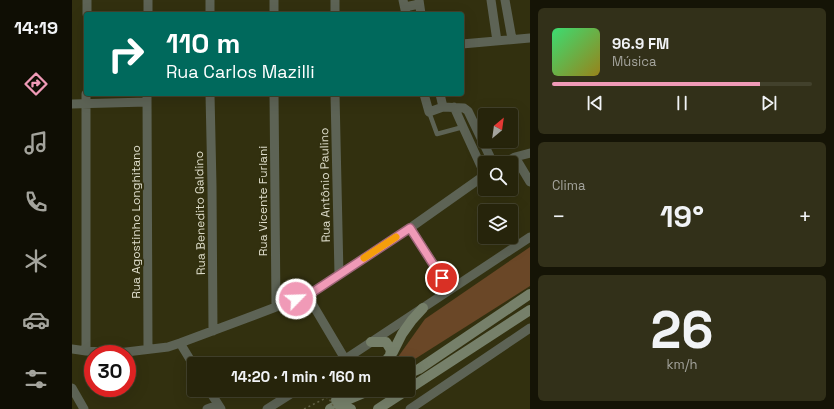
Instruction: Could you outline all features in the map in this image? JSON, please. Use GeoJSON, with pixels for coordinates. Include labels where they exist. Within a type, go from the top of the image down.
{"type":"FeatureCollection","features":[{"type":"Feature","properties":{"kind":"main road"},"geometry":{"type":"LineString","coordinates":[[415,371],[530,294]]}},
{"type":"Feature","properties":{"kind":"main road"},"geometry":{"type":"LineString","coordinates":[[390,355],[412,320],[423,308]]}},
{"type":"Feature","properties":{"kind":"main road"},"geometry":{"type":"LineString","coordinates":[[378,409],[530,310]]}},
{"type":"Feature","properties":{"kind":"main road"},"geometry":{"type":"LineString","coordinates":[[371,342],[386,342],[391,350],[390,355]]}},
{"type":"Feature","properties":{"kind":"main road"},"geometry":{"type":"LineString","coordinates":[[327,409],[341,397]]}},
{"type":"Feature","properties":{"kind":"main road"},"geometry":{"type":"LineString","coordinates":[[334,408],[357,397]]}},
{"type":"Feature","properties":{"kind":"main road"},"geometry":{"type":"LineString","coordinates":[[334,408],[344,406],[351,409]]}},
{"type":"Feature","properties":{"kind":"street"},"geometry":{"type":"LineString","coordinates":[[87,0],[87,12]]}},
{"type":"Feature","properties":{"kind":"street"},"geometry":{"type":"LineString","coordinates":[[148,0],[148,12]]}},
{"type":"Feature","properties":{"kind":"street"},"geometry":{"type":"LineString","coordinates":[[210,0],[210,12]]}},
{"type":"Feature","properties":{"kind":"street"},"geometry":{"type":"LineString","coordinates":[[274,0],[274,12]]}},
{"type":"Feature","properties":{"kind":"street"},"geometry":{"type":"LineString","coordinates":[[335,0],[335,12]]}},
{"type":"Feature","properties":{"kind":"street"},"geometry":{"type":"LineString","coordinates":[[491,0],[497,41]]}},
{"type":"Feature","properties":{"kind":"street"},"geometry":{"type":"LineString","coordinates":[[505,0],[512,39]]}},
{"type":"Feature","properties":{"kind":"street"},"geometry":{"type":"LineString","coordinates":[[405,7],[419,2],[421,12]]}},
{"type":"Feature","properties":{"kind":"street"},"geometry":{"type":"LineString","coordinates":[[464,44],[530,38]]}},
{"type":"Feature","properties":{"kind":"street"},"geometry":{"type":"LineString","coordinates":[[86,96],[76,350],[118,353],[168,347],[276,308],[307,295],[410,228],[478,180]]}},
{"type":"Feature","properties":{"kind":"street","name":"Rua Benedito Galdino"},"geometry":{"type":"LineString","coordinates":[[210,96],[213,331]]}},
{"type":"Feature","properties":{"kind":"street","name":"Rua Vicente Furlani"},"geometry":{"type":"LineString","coordinates":[[274,96],[276,308]]}},
{"type":"Feature","properties":{"kind":"street","name":"Rua Antônio Paulino"},"geometry":{"type":"LineString","coordinates":[[335,96],[339,275]]}},
{"type":"Feature","properties":{"kind":"street"},"geometry":{"type":"LineString","coordinates":[[425,96],[429,112],[443,107],[464,108],[468,111],[490,156]]}},
{"type":"Feature","properties":{"kind":"street"},"geometry":{"type":"LineString","coordinates":[[440,96],[443,107]]}},
{"type":"Feature","properties":{"kind":"street"},"geometry":{"type":"LineString","coordinates":[[72,104],[147,98]]}},
{"type":"Feature","properties":{"kind":"street","name":"Rua Agostinho Longhitano"},"geometry":{"type":"LineString","coordinates":[[147,98],[148,349]]}},
{"type":"Feature","properties":{"kind":"street"},"geometry":{"type":"LineString","coordinates":[[454,108],[478,159]]}},
{"type":"Feature","properties":{"kind":"street"},"geometry":{"type":"LineString","coordinates":[[518,157],[530,153]]}},
{"type":"Feature","properties":{"kind":"street"},"geometry":{"type":"LineString","coordinates":[[518,163],[530,182]]}},
{"type":"Feature","properties":{"kind":"street"},"geometry":{"type":"LineString","coordinates":[[410,228],[450,290]]}},
{"type":"Feature","properties":{"kind":"street"},"geometry":{"type":"LineString","coordinates":[[348,357],[530,237]]}},
{"type":"Feature","properties":{"kind":"street"},"geometry":{"type":"LineString","coordinates":[[307,295],[338,357]]}},
{"type":"Feature","properties":{"kind":"street"},"geometry":{"type":"LineString","coordinates":[[410,409],[530,328]]}},
{"type":"Feature","properties":{"kind":"street"},"geometry":{"type":"LineString","coordinates":[[180,343],[189,357]]}},
{"type":"Feature","properties":{"kind":"street"},"geometry":{"type":"LineString","coordinates":[[72,388],[84,409]]}},
{"type":"Feature","properties":{"kind":"street"},"geometry":{"type":"LineString","coordinates":[[207,409],[219,407],[213,397]]}},
{"type":"Feature","properties":{"kind":"street"},"geometry":{"type":"LineString","coordinates":[[267,409],[286,397]]}},
{"type":"Feature","properties":{"kind":"lane"},"geometry":{"type":"LineString","coordinates":[[429,112],[437,134],[464,127]]}},
{"type":"Feature","properties":{"kind":"path"},"geometry":{"type":"LineString","coordinates":[[304,409],[328,397],[334,408]]}},
{"type":"Feature","properties":{"kind":"shaded area"},"geometry":{"type":"Polygon","coordinates":[[[530,247],[530,286],[415,359],[415,357],[398,357],[425,319],[530,247]]]}},
{"type":"Feature","properties":{"kind":"slow traffic"},"geometry":{"type":"LineString","coordinates":[[364,258],[396,237]]}},
{"type":"Feature","properties":{"kind":"route"},"geometry":{"type":"LineString","coordinates":[[296,299],[310,294],[410,228],[442,278]]}}]}
